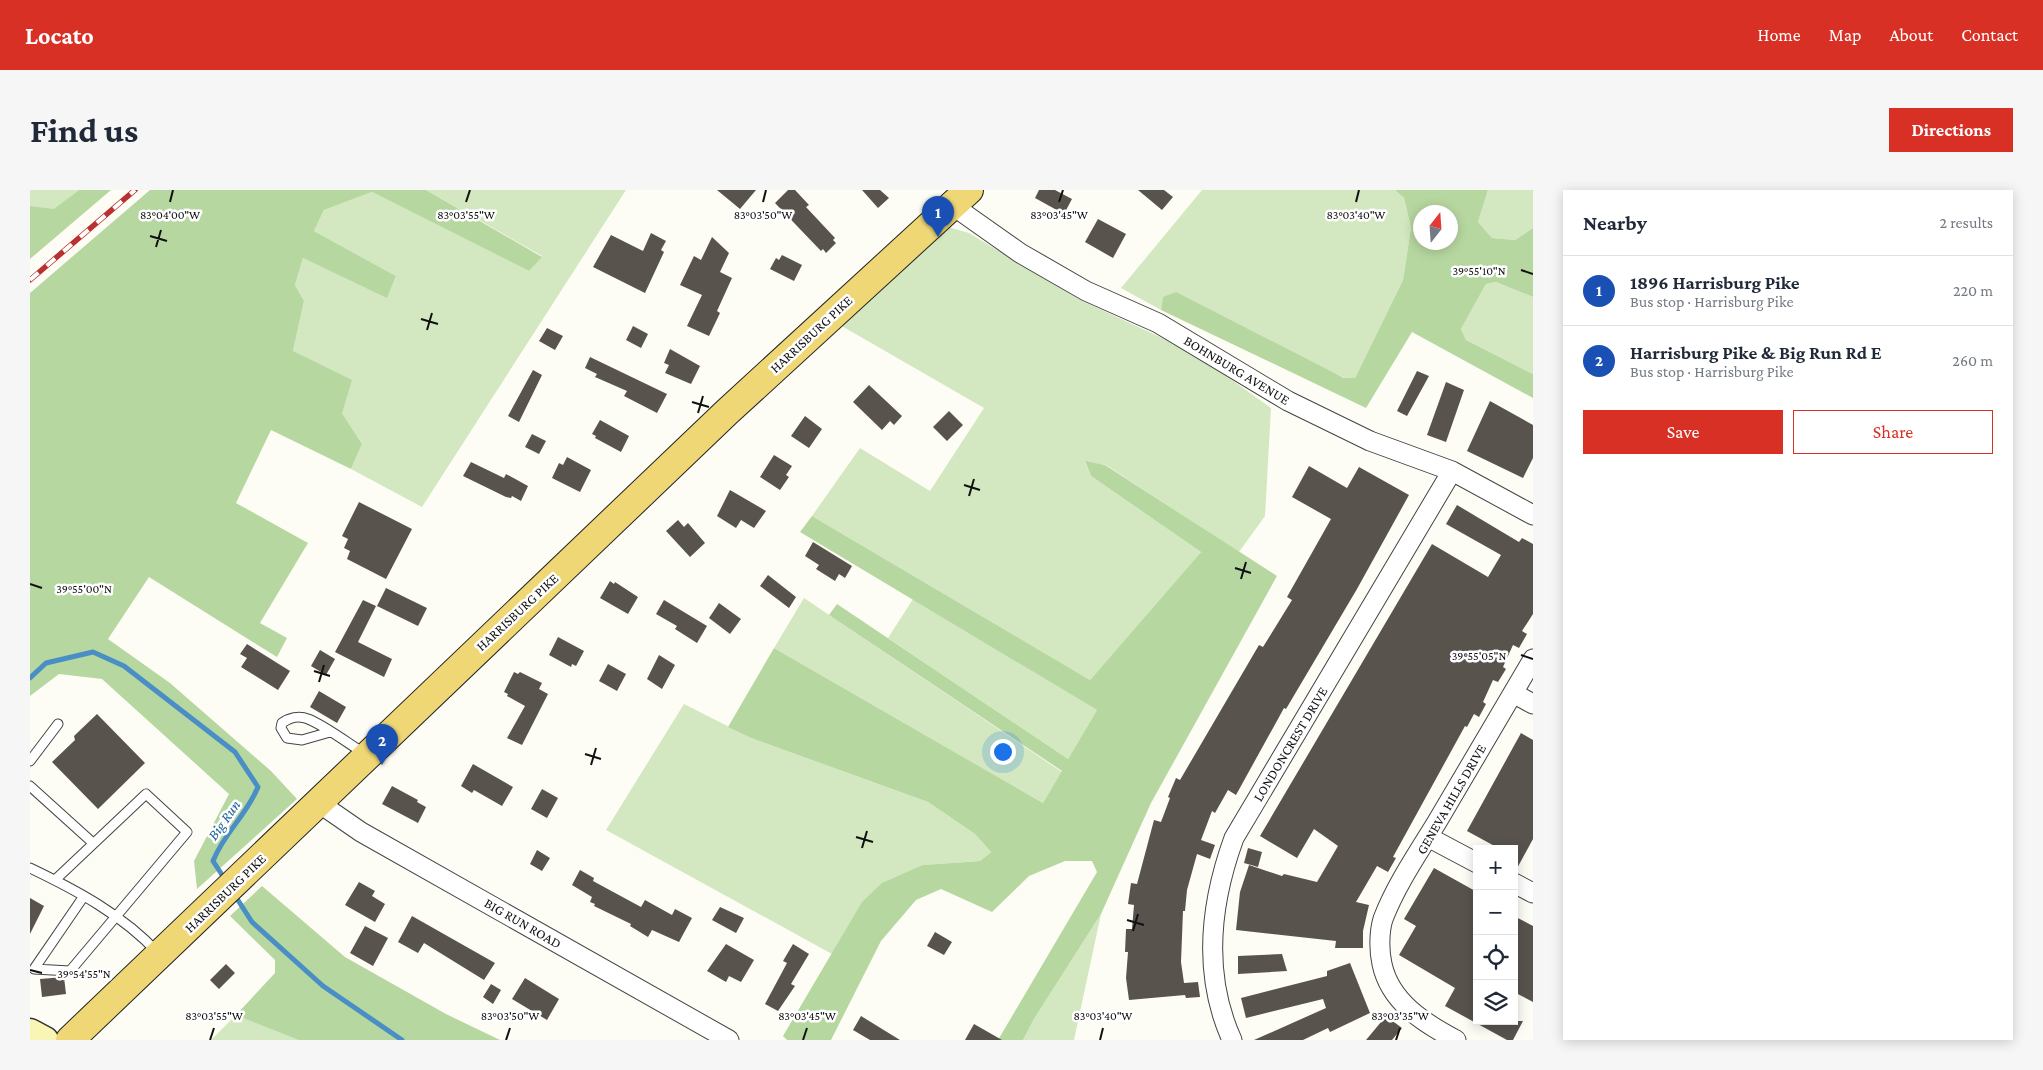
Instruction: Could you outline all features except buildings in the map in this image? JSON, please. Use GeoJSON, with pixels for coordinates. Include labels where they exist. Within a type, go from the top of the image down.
{"type":"FeatureCollection","features":[{"type":"Feature","properties":{"kind":"main road","name":"HARRISBURG PIKE"},"geometry":{"type":"LineString","coordinates":[[70,1040],[727,412],[961,198]]}},
{"type":"Feature","properties":{"kind":"main road"},"geometry":{"type":"LineString","coordinates":[[30,1032],[45,1040]]}},
{"type":"Feature","properties":{"kind":"street","name":"BOHNBURG AVENUE"},"geometry":{"type":"LineString","coordinates":[[961,198],[1020,253],[1086,290],[1158,323],[1288,401],[1370,441],[1452,471],[1533,514]]}},
{"type":"Feature","properties":{"kind":"street","name":"LONDONCREST DRIVE"},"geometry":{"type":"LineString","coordinates":[[1232,1040],[1215,989],[1212,955],[1213,916],[1221,872],[1234,838],[1452,471]]}},
{"type":"Feature","properties":{"kind":"street","name":"GENEVA HILLS DRIVE"},"geometry":{"type":"LineString","coordinates":[[1456,1040],[1428,1025],[1405,1006],[1390,986],[1385,972],[1380,944],[1382,921],[1428,837],[1533,659]]}},
{"type":"Feature","properties":{"kind":"street"},"geometry":{"type":"LineString","coordinates":[[1513,693],[1533,704]]}},
{"type":"Feature","properties":{"kind":"street","name":"BIG RUN ROAD"},"geometry":{"type":"LineString","coordinates":[[319,803],[361,832],[729,1040]]}},
{"type":"Feature","properties":{"kind":"street"},"geometry":{"type":"LineString","coordinates":[[1428,837],[1473,860]]}},
{"type":"Feature","properties":{"kind":"street"},"geometry":{"type":"LineString","coordinates":[[1518,884],[1533,892]]}},
{"type":"Feature","properties":{"kind":"lane"},"geometry":{"type":"LineString","coordinates":[[330,732],[294,740],[287,738],[280,728],[282,723],[289,718],[299,717],[308,719],[330,732],[367,756]]}},
{"type":"Feature","properties":{"kind":"lane"},"geometry":{"type":"LineString","coordinates":[[30,761],[58,724]]}},
{"type":"Feature","properties":{"kind":"lane"},"geometry":{"type":"LineString","coordinates":[[30,786],[93,844]]}},
{"type":"Feature","properties":{"kind":"lane"},"geometry":{"type":"LineString","coordinates":[[55,880],[146,794],[187,832],[70,971],[34,969],[84,896]]}},
{"type":"Feature","properties":{"kind":"lane"},"geometry":{"type":"LineString","coordinates":[[30,868],[84,896],[116,917],[142,936],[160,955]]}},
{"type":"Feature","properties":{"kind":"green space"},"geometry":{"type":"Polygon","coordinates":[[[30,190],[79,190],[54,210],[30,206],[30,190]]]}},
{"type":"Feature","properties":{"kind":"green space"},"geometry":{"type":"Polygon","coordinates":[[[79,190],[111,190],[30,259],[30,206],[54,209],[79,190]]]}},
{"type":"Feature","properties":{"kind":"green space"},"geometry":{"type":"Polygon","coordinates":[[[150,190],[426,190],[542,257],[529,271],[372,192],[324,210],[314,231],[396,276],[387,298],[303,258],[295,285],[304,301],[293,351],[352,380],[342,413],[362,444],[351,469],[271,430],[236,503],[308,543],[260,623],[287,638],[277,657],[149,577],[108,639],[170,683],[271,771],[297,799],[197,889],[194,861],[229,794],[102,679],[59,674],[30,696],[30,293],[150,190]]]}},
{"type":"Feature","properties":{"kind":"green space"},"geometry":{"type":"Polygon","coordinates":[[[426,190],[626,190],[422,507],[351,469],[362,444],[342,413],[293,351],[304,301],[295,285],[303,258],[387,297],[396,276],[314,231],[324,210],[372,192],[529,271],[542,256],[426,190]]]}},
{"type":"Feature","properties":{"kind":"green space"},"geometry":{"type":"Polygon","coordinates":[[[1202,190],[1395,190],[1404,198],[1411,228],[1403,280],[1355,378],[1345,378],[1163,297],[1161,310],[1121,288],[1202,190]]]}},
{"type":"Feature","properties":{"kind":"green space"},"geometry":{"type":"Polygon","coordinates":[[[1395,190],[1488,190],[1478,222],[1492,238],[1515,240],[1533,228],[1533,297],[1496,282],[1486,284],[1461,329],[1466,340],[1533,374],[1533,398],[1412,332],[1366,408],[1161,310],[1163,297],[1176,292],[1344,378],[1355,378],[1403,280],[1411,228],[1404,198],[1395,190]]]}},
{"type":"Feature","properties":{"kind":"green space"},"geometry":{"type":"Polygon","coordinates":[[[1488,190],[1533,190],[1533,228],[1515,240],[1492,238],[1478,222],[1488,190]]]}},
{"type":"Feature","properties":{"kind":"green space"},"geometry":{"type":"Polygon","coordinates":[[[948,227],[969,233],[1078,299],[1160,337],[1204,360],[1271,408],[1265,516],[1239,552],[1106,465],[1085,462],[1091,476],[1201,552],[1090,680],[812,516],[860,448],[930,491],[984,408],[840,325],[948,227]]]}},
{"type":"Feature","properties":{"kind":"green space"},"geometry":{"type":"Polygon","coordinates":[[[1496,282],[1533,297],[1533,374],[1466,340],[1461,329],[1486,284],[1496,282]]]}},
{"type":"Feature","properties":{"kind":"green space"},"geometry":{"type":"Polygon","coordinates":[[[1085,461],[1105,465],[1277,576],[1151,803],[1101,914],[1034,1019],[1023,1040],[998,1040],[1097,872],[1092,861],[1065,861],[1029,876],[992,912],[941,889],[916,900],[881,941],[831,1040],[787,1040],[783,1036],[862,902],[882,883],[923,865],[980,861],[991,852],[975,834],[928,802],[751,738],[728,727],[774,648],[1043,803],[1062,771],[829,615],[837,604],[1068,759],[1097,710],[800,532],[812,516],[1090,680],[1201,552],[1091,476],[1085,461]]]}},
{"type":"Feature","properties":{"kind":"green space"},"geometry":{"type":"Polygon","coordinates":[[[804,598],[1062,772],[1043,803],[774,648],[804,598]]]}},
{"type":"Feature","properties":{"kind":"green space"},"geometry":{"type":"Polygon","coordinates":[[[913,599],[1097,710],[1068,759],[888,638],[913,599]]]}},
{"type":"Feature","properties":{"kind":"green space"},"geometry":{"type":"Polygon","coordinates":[[[684,704],[751,738],[928,802],[975,834],[991,852],[980,861],[923,865],[862,903],[832,954],[606,830],[684,704]]]}},
{"type":"Feature","properties":{"kind":"green space"},"geometry":{"type":"Polygon","coordinates":[[[262,886],[345,957],[446,1014],[500,1040],[299,1040],[236,1015],[275,973],[275,960],[230,916],[262,886]]]}},
{"type":"Feature","properties":{"kind":"green space"},"geometry":{"type":"Polygon","coordinates":[[[1101,914],[1074,1040],[1023,1040],[1034,1019],[1101,914]]]}},
{"type":"Feature","properties":{"kind":"green space"},"geometry":{"type":"Polygon","coordinates":[[[236,1015],[297,1037],[299,1040],[211,1040],[236,1015]]]}},
{"type":"Feature","properties":{"kind":"waterway","name":"Big Run"},"geometry":{"type":"LineString","coordinates":[[30,678],[46,663],[93,652],[124,666],[235,752],[258,787],[213,861],[226,881]]}},
{"type":"Feature","properties":{"kind":"waterway","name":"Big Run"},"geometry":{"type":"LineString","coordinates":[[234,894],[252,922],[323,986],[402,1040]]}},
{"type":"Feature","properties":{"kind":"railway"},"geometry":{"type":"LineString","coordinates":[[30,280],[135,190]]}},
{"type":"Feature","properties":{"kind":"place","name":"1896 Harrisburg Pike"},"geometry":{"type":"Point","coordinates":[938,237]}},
{"type":"Feature","properties":{"kind":"place","name":"Harrisburg Pike & Big Run Rd E"},"geometry":{"type":"Point","coordinates":[382,765]}}]}
